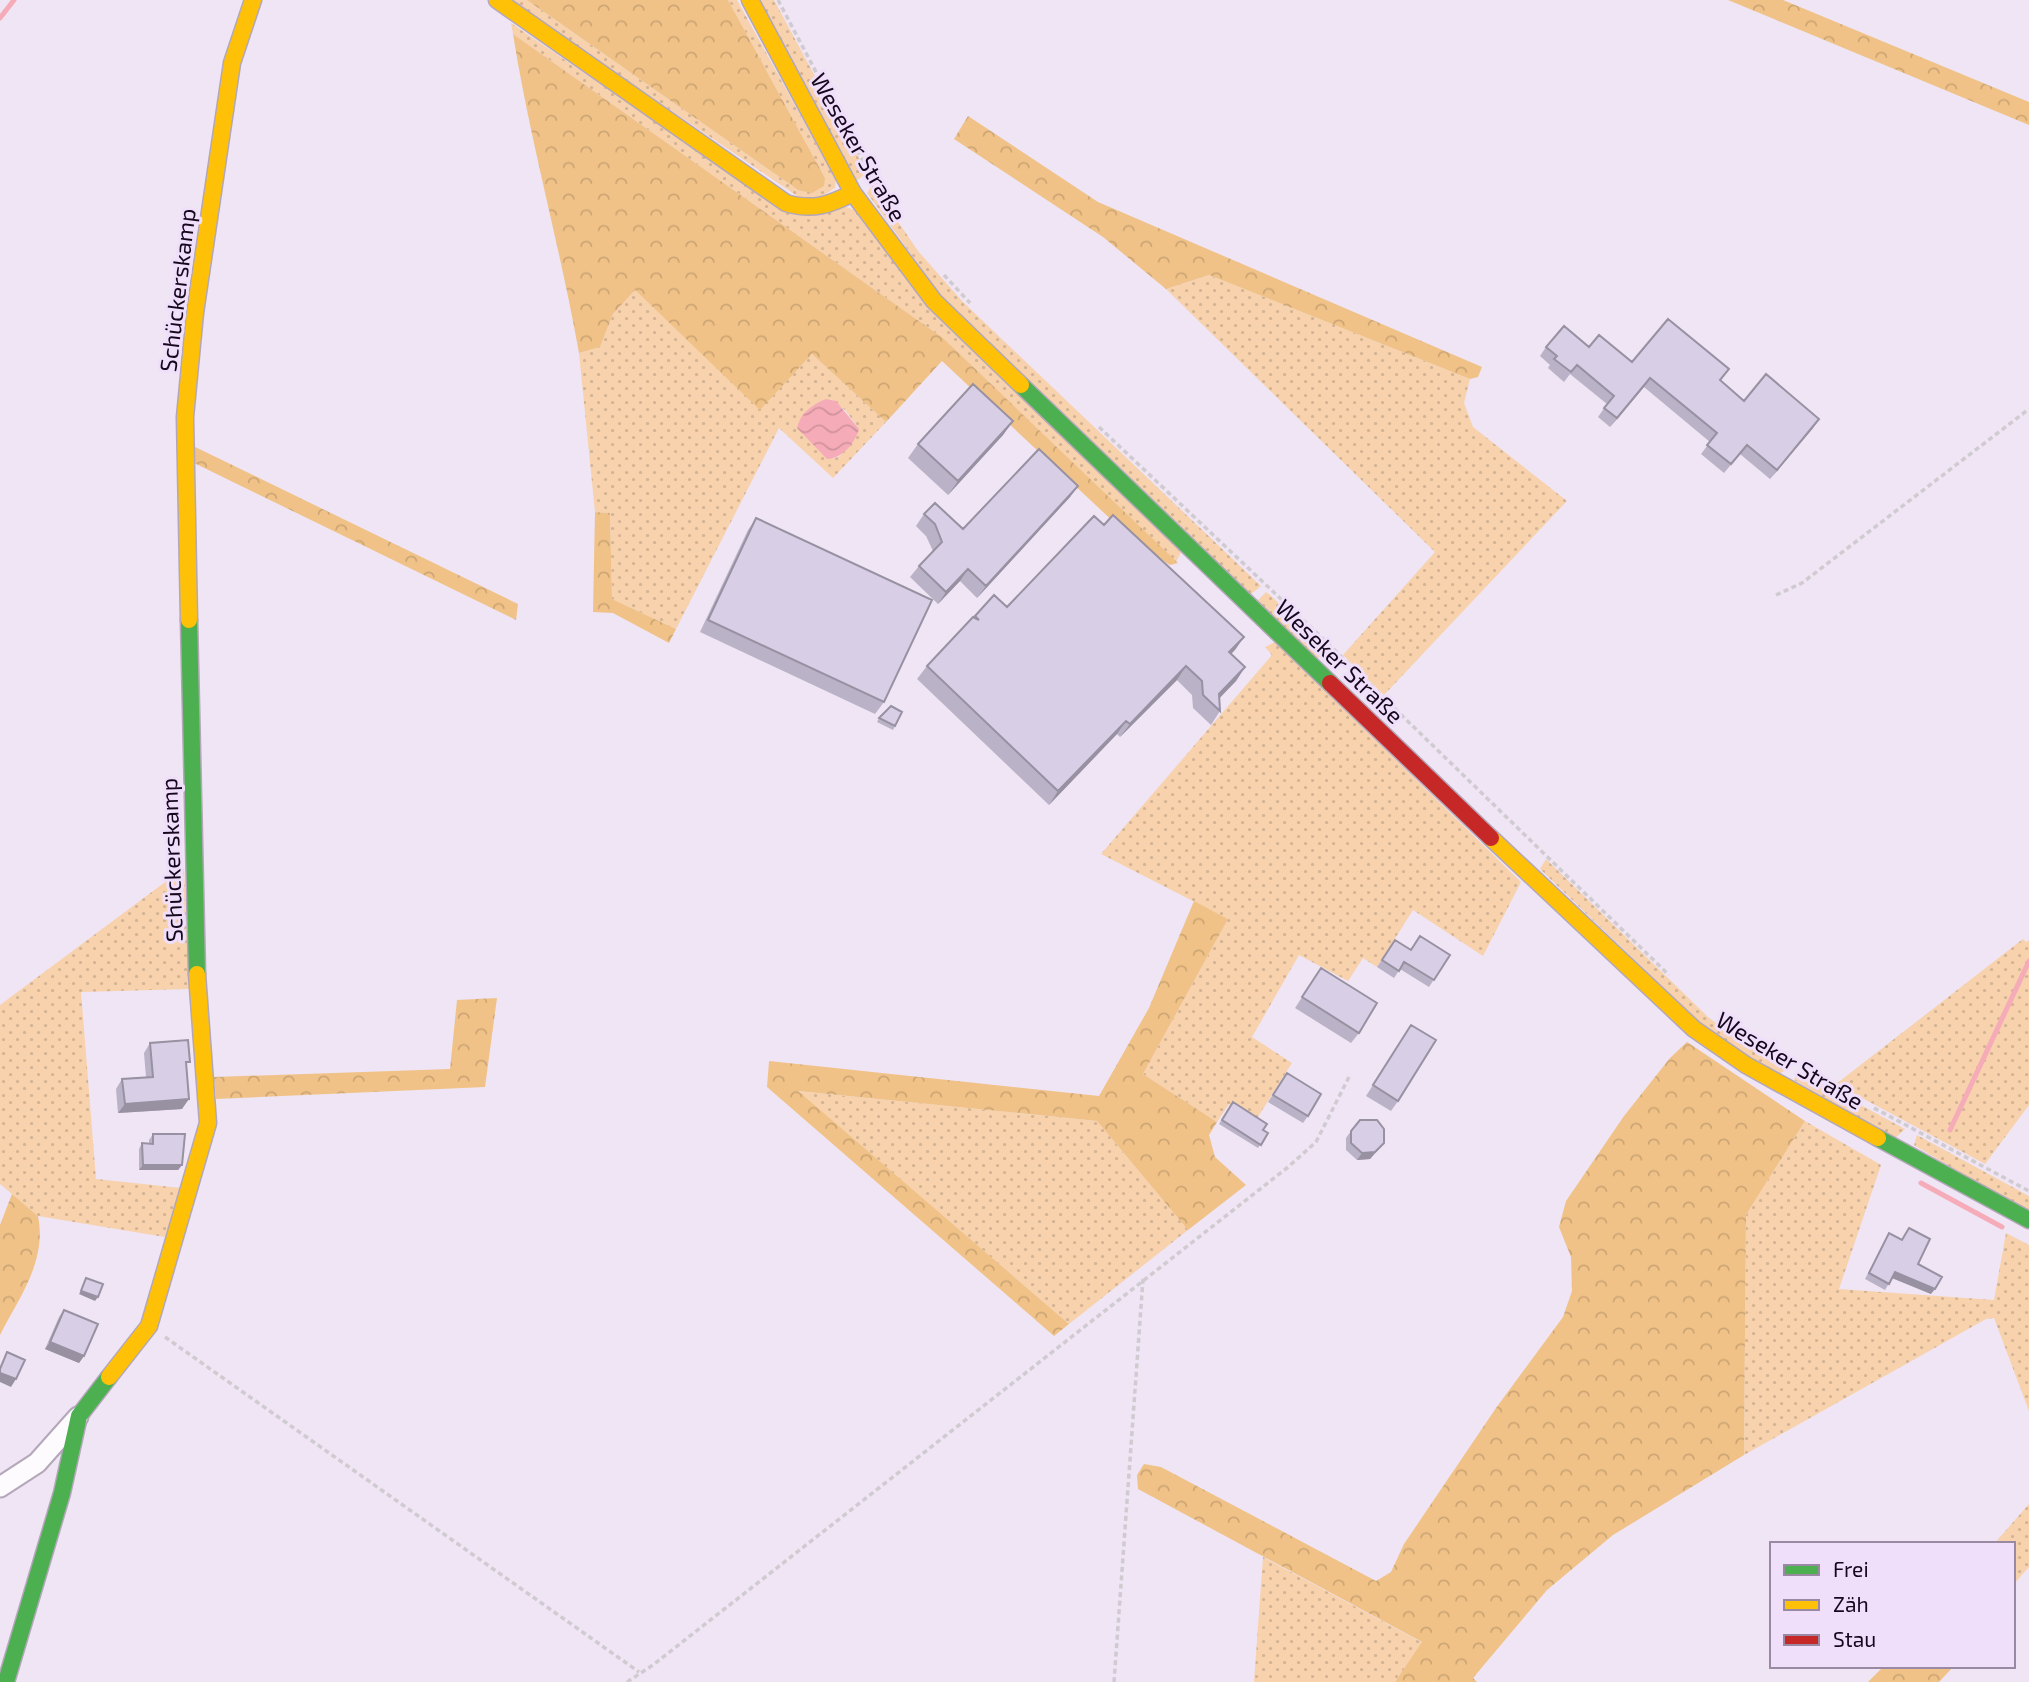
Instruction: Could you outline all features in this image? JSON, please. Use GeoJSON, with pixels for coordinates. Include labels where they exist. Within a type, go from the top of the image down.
{"type":"FeatureCollection","features":[{"type":"Feature","properties":{"kind":"street","name":"Schückerskamp"},"geometry":{"type":"LineString","coordinates":[[6,1682],[62,1493],[79,1416],[149,1325],[208,1123],[197,972],[185,417],[195,313],[232,63],[253,0]]}},
{"type":"Feature","properties":{"kind":"street"},"geometry":{"type":"LineString","coordinates":[[497,0],[786,202],[807,210],[822,209],[853,193]]}},
{"type":"Feature","properties":{"kind":"street","name":"Weseker Straße"},"geometry":{"type":"LineString","coordinates":[[750,0],[853,193],[934,301],[973,342],[1630,971],[1694,1029],[1746,1065],[2029,1220]]}},
{"type":"Feature","properties":{"kind":"street"},"geometry":{"type":"LineString","coordinates":[[0,1487],[37,1463],[79,1416]]}},
{"type":"Feature","properties":{"kind":"path"},"geometry":{"type":"LineString","coordinates":[[778,0],[864,163],[888,201]]}},
{"type":"Feature","properties":{"kind":"path"},"geometry":{"type":"LineString","coordinates":[[936,267],[978,311]]}},
{"type":"Feature","properties":{"kind":"path"},"geometry":{"type":"LineString","coordinates":[[1776,595],[1802,583],[2029,409]]}},
{"type":"Feature","properties":{"kind":"path"},"geometry":{"type":"LineString","coordinates":[[1096,425],[1318,634],[1670,976]]}},
{"type":"Feature","properties":{"kind":"path"},"geometry":{"type":"LineString","coordinates":[[627,1682],[1287,1168],[1316,1142],[1350,1075]]}},
{"type":"Feature","properties":{"kind":"path"},"geometry":{"type":"LineString","coordinates":[[1871,1107],[2029,1191]]}},
{"type":"Feature","properties":{"kind":"path"},"geometry":{"type":"LineString","coordinates":[[1114,1682],[1143,1279]]}},
{"type":"Feature","properties":{"kind":"path"},"geometry":{"type":"LineString","coordinates":[[149,1325],[639,1673]]}},
{"type":"Feature","properties":{"kind":"shaded area"},"geometry":{"type":"Polygon","coordinates":[[[508,0],[527,0],[798,190],[825,178],[728,0],[737,0],[836,180],[835,188],[809,204],[508,0]]]}},
{"type":"Feature","properties":{"kind":"shaded area"},"geometry":{"type":"Polygon","coordinates":[[[757,0],[774,0],[867,173],[856,181],[757,0]]]}},
{"type":"Feature","properties":{"kind":"shaded area"},"geometry":{"type":"Polygon","coordinates":[[[511,23],[786,211],[844,206],[854,210],[1181,552],[1176,562],[943,338],[513,34],[511,23]]]}},
{"type":"Feature","properties":{"kind":"shaded area"},"geometry":{"type":"Polygon","coordinates":[[[873,185],[918,251],[963,302],[1261,586],[1250,595],[947,304],[867,193],[873,185]]]}},
{"type":"Feature","properties":{"kind":"shaded area"},"geometry":{"type":"Polygon","coordinates":[[[1209,275],[1470,379],[1464,403],[1473,427],[1567,501],[1384,695],[1343,655],[1435,552],[1166,289],[1209,275]]]}},
{"type":"Feature","properties":{"kind":"shaded area"},"geometry":{"type":"Polygon","coordinates":[[[635,290],[760,409],[812,354],[886,422],[833,478],[779,428],[676,629],[612,599],[610,513],[595,512],[579,353],[600,347],[613,314],[635,290]],[[831,399],[833,459],[840,456],[859,429],[845,410],[831,399]]]}},
{"type":"Feature","properties":{"kind":"shaded area"},"geometry":{"type":"Polygon","coordinates":[[[1266,592],[1329,651],[1316,658],[1257,601],[1266,592]]]}},
{"type":"Feature","properties":{"kind":"shaded area"},"geometry":{"type":"Polygon","coordinates":[[[1275,642],[1521,882],[1483,956],[1413,910],[1377,967],[1363,958],[1348,981],[1299,955],[1252,1037],[1292,1063],[1256,1120],[1229,1104],[1217,1122],[1143,1074],[1228,919],[1101,854],[1272,655],[1265,647],[1275,642]]]}},
{"type":"Feature","properties":{"kind":"shaded area"},"geometry":{"type":"Polygon","coordinates":[[[1546,859],[1708,1017],[1731,1034],[1789,1067],[1777,1076],[1721,1043],[1540,869],[1546,859]]]}},
{"type":"Feature","properties":{"kind":"shaded area"},"geometry":{"type":"Polygon","coordinates":[[[184,868],[189,989],[81,992],[96,1179],[181,1188],[165,1237],[38,1216],[0,1184],[0,1005],[184,868]]]}},
{"type":"Feature","properties":{"kind":"shaded area"},"geometry":{"type":"Polygon","coordinates":[[[2023,939],[2026,942],[2029,940],[2029,1105],[1985,1164],[1836,1084],[2023,939]]]}},
{"type":"Feature","properties":{"kind":"shaded area"},"geometry":{"type":"Polygon","coordinates":[[[1798,1071],[1905,1129],[1894,1139],[1794,1080],[1798,1071]]]}},
{"type":"Feature","properties":{"kind":"shaded area"},"geometry":{"type":"Polygon","coordinates":[[[797,1091],[1097,1121],[1188,1230],[1069,1324],[797,1091]]]}},
{"type":"Feature","properties":{"kind":"shaded area"},"geometry":{"type":"Polygon","coordinates":[[[1805,1121],[1881,1165],[1839,1289],[1994,1300],[2006,1233],[2029,1245],[2029,1411],[1994,1318],[1986,1319],[1744,1455],[1746,1215],[1805,1121]]]}},
{"type":"Feature","properties":{"kind":"shaded area"},"geometry":{"type":"Polygon","coordinates":[[[1917,1135],[2029,1196],[2029,1214],[1914,1145],[1917,1135]]]}},
{"type":"Feature","properties":{"kind":"shaded area"},"geometry":{"type":"Polygon","coordinates":[[[2029,1504],[2029,1567],[2015,1583],[2015,1542],[1996,1542],[2029,1504]]]}},
{"type":"Feature","properties":{"kind":"shaded area"},"geometry":{"type":"Polygon","coordinates":[[[1263,1557],[1423,1643],[1395,1682],[1254,1682],[1263,1557]]]}},
{"type":"Feature","properties":{"kind":"green space"},"geometry":{"type":"Polygon","coordinates":[[[527,0],[728,0],[825,178],[824,186],[812,193],[798,190],[527,0]]]}},
{"type":"Feature","properties":{"kind":"green space"},"geometry":{"type":"Polygon","coordinates":[[[1728,0],[1783,0],[2029,102],[2029,125],[1728,0]]]}},
{"type":"Feature","properties":{"kind":"green space"},"geometry":{"type":"Polygon","coordinates":[[[513,34],[943,338],[1178,563],[1170,565],[1134,541],[942,361],[886,422],[812,354],[760,410],[635,290],[613,314],[600,347],[579,353],[513,34]]]}},
{"type":"Feature","properties":{"kind":"green space"},"geometry":{"type":"Polygon","coordinates":[[[968,116],[1098,202],[1482,367],[1478,377],[1470,379],[1209,275],[1166,289],[1103,237],[954,139],[968,116]]]}},
{"type":"Feature","properties":{"kind":"green space"},"geometry":{"type":"Polygon","coordinates":[[[189,444],[518,604],[516,620],[190,461],[189,444]]]}},
{"type":"Feature","properties":{"kind":"green space"},"geometry":{"type":"Polygon","coordinates":[[[595,512],[610,513],[612,599],[676,629],[669,643],[613,613],[593,612],[595,512]]]}},
{"type":"Feature","properties":{"kind":"green space"},"geometry":{"type":"Polygon","coordinates":[[[1194,901],[1228,919],[1143,1074],[1217,1122],[1209,1135],[1215,1157],[1246,1185],[1188,1230],[1097,1121],[798,1091],[1069,1324],[1054,1336],[767,1087],[769,1061],[1099,1096],[1149,1008],[1194,901]]]}},
{"type":"Feature","properties":{"kind":"green space"},"geometry":{"type":"Polygon","coordinates":[[[497,998],[485,1087],[216,1099],[214,1077],[450,1069],[457,1000],[497,998]]]}},
{"type":"Feature","properties":{"kind":"green space"},"geometry":{"type":"Polygon","coordinates":[[[1687,1042],[1805,1121],[1746,1215],[1744,1455],[1613,1535],[1547,1590],[1473,1678],[1477,1682],[1395,1682],[1422,1642],[1138,1489],[1137,1475],[1144,1464],[1161,1467],[1376,1581],[1391,1572],[1404,1544],[1496,1408],[1563,1317],[1572,1291],[1571,1257],[1559,1227],[1566,1201],[1624,1116],[1670,1058],[1687,1042]]]}},
{"type":"Feature","properties":{"kind":"green space"},"geometry":{"type":"Polygon","coordinates":[[[12,1194],[38,1216],[39,1248],[30,1278],[0,1335],[0,1225],[12,1194]]]}},
{"type":"Feature","properties":{"kind":"green space"},"geometry":{"type":"Polygon","coordinates":[[[1882,1668],[1952,1668],[1939,1682],[1868,1682],[1882,1668]]]}},
{"type":"Feature","properties":{"kind":"water"},"geometry":{"type":"Polygon","coordinates":[[[826,399],[836,401],[859,429],[847,449],[838,456],[827,459],[797,428],[808,410],[826,399]]]}},
{"type":"Feature","properties":{"kind":"building"},"geometry":{"type":"Polygon","coordinates":[[[1668,319],[1729,369],[1720,380],[1744,401],[1766,374],[1819,419],[1777,470],[1747,445],[1731,464],[1707,445],[1717,433],[1650,378],[1617,418],[1604,408],[1614,396],[1577,365],[1571,372],[1554,359],[1557,356],[1546,347],[1564,326],[1589,347],[1599,335],[1632,362],[1668,319]]]}},
{"type":"Feature","properties":{"kind":"building"},"geometry":{"type":"Polygon","coordinates":[[[973,384],[1013,421],[958,481],[918,444],[973,384]]]}},
{"type":"Feature","properties":{"kind":"building"},"geometry":{"type":"Polygon","coordinates":[[[1039,449],[1078,486],[986,586],[968,569],[946,592],[919,566],[942,542],[935,524],[924,514],[935,503],[963,529],[1039,449]]]}},
{"type":"Feature","properties":{"kind":"building"},"geometry":{"type":"Polygon","coordinates":[[[1113,515],[1244,637],[1229,652],[1245,667],[1219,694],[1220,711],[1203,695],[1202,681],[1186,666],[1130,724],[1126,721],[1058,791],[927,666],[973,617],[979,620],[975,616],[994,595],[1007,607],[1094,516],[1104,525],[1113,515]]]}},
{"type":"Feature","properties":{"kind":"building"},"geometry":{"type":"Polygon","coordinates":[[[756,518],[932,600],[884,702],[708,620],[756,518]]]}},
{"type":"Feature","properties":{"kind":"building"},"geometry":{"type":"Polygon","coordinates":[[[891,706],[902,712],[895,726],[879,718],[891,706]]]}},
{"type":"Feature","properties":{"kind":"building"},"geometry":{"type":"Polygon","coordinates":[[[1420,936],[1450,955],[1434,980],[1404,962],[1399,971],[1382,960],[1395,940],[1411,950],[1420,936]]]}},
{"type":"Feature","properties":{"kind":"building"},"geometry":{"type":"Polygon","coordinates":[[[1321,968],[1377,1003],[1359,1033],[1302,997],[1321,968]]]}},
{"type":"Feature","properties":{"kind":"building"},"geometry":{"type":"Polygon","coordinates":[[[1411,1025],[1436,1040],[1398,1101],[1373,1085],[1411,1025]]]}},
{"type":"Feature","properties":{"kind":"building"},"geometry":{"type":"Polygon","coordinates":[[[188,1040],[190,1062],[186,1062],[189,1099],[125,1104],[122,1079],[153,1077],[150,1043],[188,1040]]]}},
{"type":"Feature","properties":{"kind":"building"},"geometry":{"type":"Polygon","coordinates":[[[1287,1073],[1321,1094],[1308,1116],[1273,1095],[1287,1073]]]}},
{"type":"Feature","properties":{"kind":"building"},"geometry":{"type":"Polygon","coordinates":[[[1233,1102],[1267,1124],[1263,1130],[1268,1133],[1261,1145],[1222,1120],[1233,1102]]]}},
{"type":"Feature","properties":{"kind":"building"},"geometry":{"type":"Polygon","coordinates":[[[1360,1120],[1377,1120],[1384,1129],[1384,1143],[1375,1152],[1362,1153],[1351,1143],[1351,1131],[1360,1120]]]}},
{"type":"Feature","properties":{"kind":"building"},"geometry":{"type":"Polygon","coordinates":[[[153,1134],[185,1134],[182,1165],[143,1165],[142,1143],[153,1144],[153,1134]]]}},
{"type":"Feature","properties":{"kind":"building"},"geometry":{"type":"Polygon","coordinates":[[[1909,1228],[1930,1239],[1918,1264],[1942,1277],[1935,1289],[1895,1272],[1889,1284],[1869,1273],[1889,1233],[1902,1240],[1909,1228]]]}},
{"type":"Feature","properties":{"kind":"building"},"geometry":{"type":"Polygon","coordinates":[[[86,1278],[103,1284],[98,1297],[81,1291],[86,1278]]]}},
{"type":"Feature","properties":{"kind":"building"},"geometry":{"type":"Polygon","coordinates":[[[64,1310],[98,1324],[84,1356],[50,1342],[64,1310]]]}},
{"type":"Feature","properties":{"kind":"building"},"geometry":{"type":"Polygon","coordinates":[[[7,1352],[25,1360],[16,1379],[0,1373],[7,1352]]]}},
{"type":"Feature","properties":{"kind":"waterway"},"geometry":{"type":"LineString","coordinates":[[0,18],[14,0]]}},
{"type":"Feature","properties":{"kind":"waterway"},"geometry":{"type":"LineString","coordinates":[[1950,1130],[2029,961]]}},
{"type":"Feature","properties":{"kind":"waterway"},"geometry":{"type":"LineString","coordinates":[[1921,1183],[2002,1227]]}},
{"type":"Feature","properties":{"kind":"traffic: fast"},"geometry":{"type":"LineString","coordinates":[[1021,385],[1330,683]]}},
{"type":"Feature","properties":{"kind":"traffic: fast"},"geometry":{"type":"LineString","coordinates":[[189,620],[197,974]]}},
{"type":"Feature","properties":{"kind":"traffic: fast"},"geometry":{"type":"LineString","coordinates":[[1878,1138],[2029,1220]]}},
{"type":"Feature","properties":{"kind":"traffic: fast"},"geometry":{"type":"LineString","coordinates":[[6,1682],[62,1493],[79,1416],[109,1377]]}},
{"type":"Feature","properties":{"kind":"traffic: slow"},"geometry":{"type":"LineString","coordinates":[[189,620],[185,417],[195,313],[232,63],[253,0]]}},
{"type":"Feature","properties":{"kind":"traffic: slow"},"geometry":{"type":"LineString","coordinates":[[497,0],[786,203],[804,207],[821,206],[853,193]]}},
{"type":"Feature","properties":{"kind":"traffic: slow"},"geometry":{"type":"LineString","coordinates":[[750,0],[853,193],[934,301],[1021,385]]}},
{"type":"Feature","properties":{"kind":"traffic: slow"},"geometry":{"type":"LineString","coordinates":[[1491,838],[1694,1029],[1746,1065],[1878,1138]]}},
{"type":"Feature","properties":{"kind":"traffic: slow"},"geometry":{"type":"LineString","coordinates":[[109,1377],[149,1326],[208,1123],[197,974]]}},
{"type":"Feature","properties":{"kind":"traffic: jam"},"geometry":{"type":"LineString","coordinates":[[1330,683],[1491,838]]}}]}
